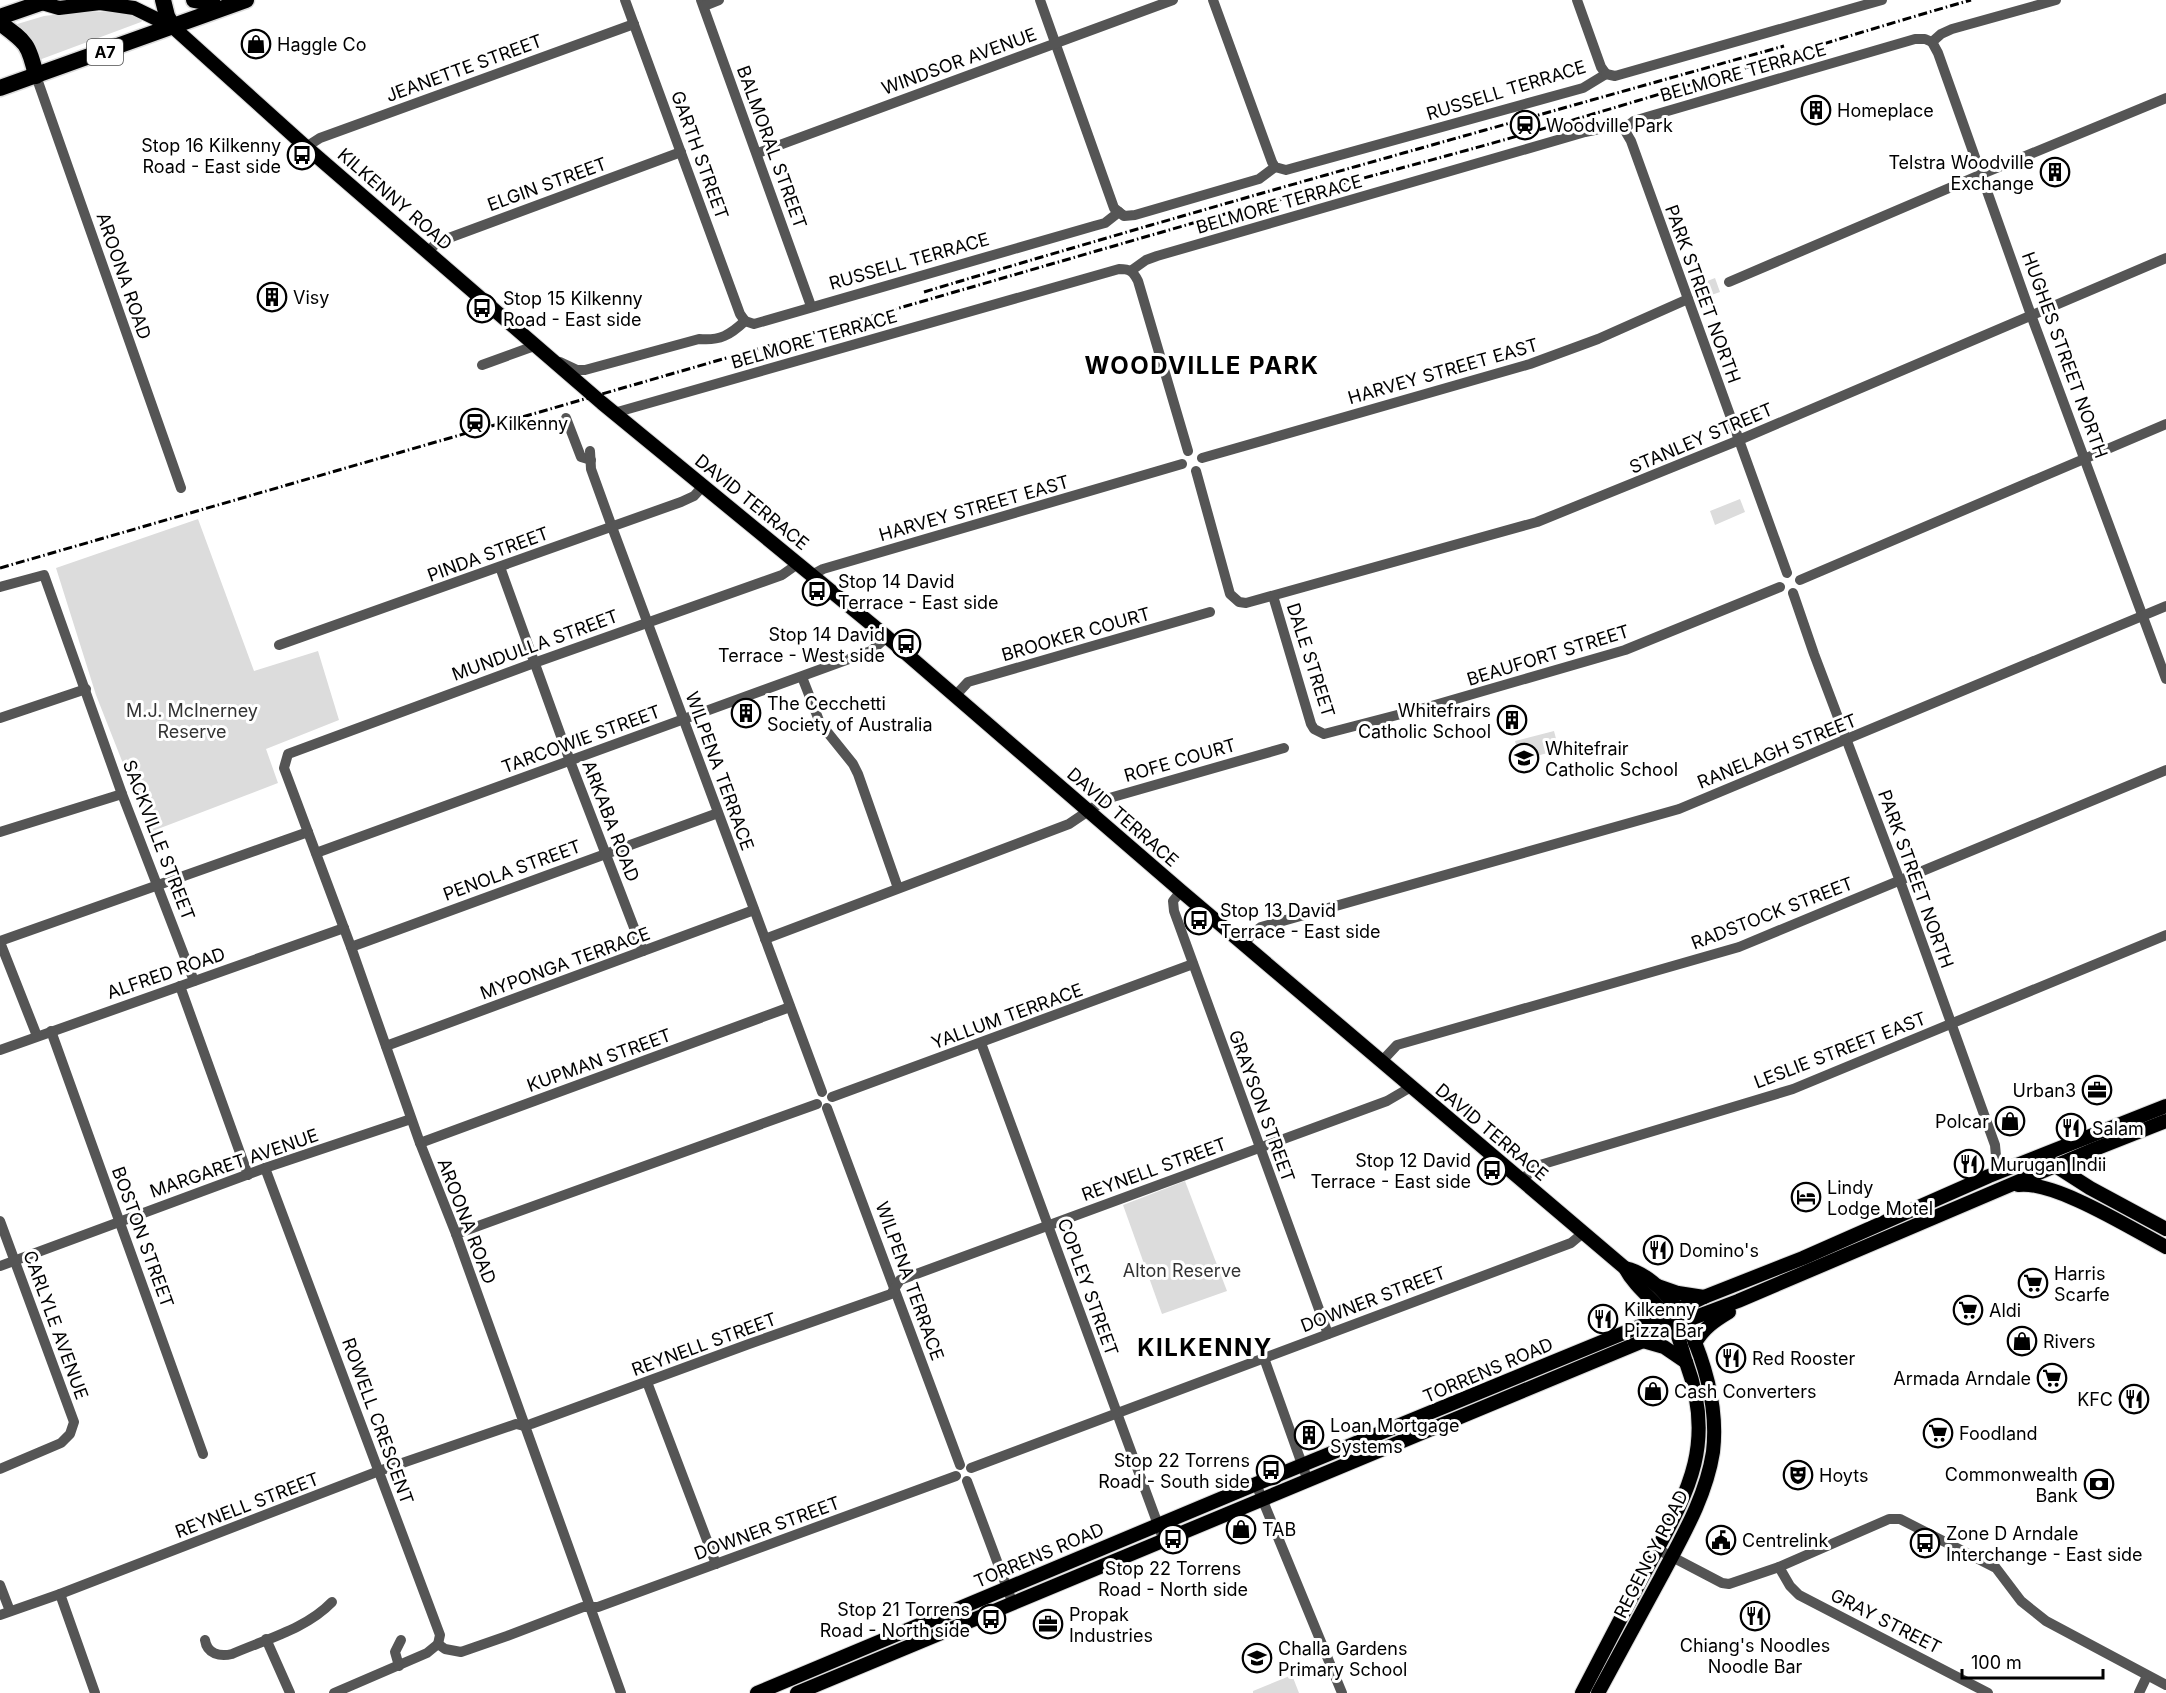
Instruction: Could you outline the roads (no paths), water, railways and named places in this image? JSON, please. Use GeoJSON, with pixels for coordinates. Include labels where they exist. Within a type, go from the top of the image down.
{"type":"FeatureCollection","features":[{"type":"Feature","properties":{"kind":"highway"},"geometry":{"type":"LineString","coordinates":[[163,0],[167,16],[173,27]]}},
{"type":"Feature","properties":{"kind":"highway"},"geometry":{"type":"LineString","coordinates":[[194,0],[205,2],[212,0]]}},
{"type":"Feature","properties":{"kind":"highway","name":"A7"},"geometry":{"type":"LineString","coordinates":[[0,88],[242,0]]}},
{"type":"Feature","properties":{"kind":"highway"},"geometry":{"type":"LineString","coordinates":[[0,17],[46,1]]}},
{"type":"Feature","properties":{"kind":"highway"},"geometry":{"type":"LineString","coordinates":[[0,23],[26,43],[36,76]]}},
{"type":"Feature","properties":{"kind":"main road","name":"KILKENNY ROAD"},"geometry":{"type":"LineString","coordinates":[[46,1],[59,9],[100,3],[134,8],[173,27],[306,147],[594,396]]}},
{"type":"Feature","properties":{"kind":"main road","name":"DAVID TERRACE"},"geometry":{"type":"LineString","coordinates":[[594,396],[887,637],[1181,891],[1625,1268],[1631,1280],[1676,1318]]}},
{"type":"Feature","properties":{"kind":"main road","name":"TORRENS ROAD"},"geometry":{"type":"LineString","coordinates":[[797,1693],[1643,1341],[1704,1297],[1803,1257],[1989,1176],[2166,1106]]}},
{"type":"Feature","properties":{"kind":"main road","name":"TORRENS ROAD"},"geometry":{"type":"LineString","coordinates":[[757,1693],[1302,1465],[1676,1318],[1738,1301],[2166,1121]]}},
{"type":"Feature","properties":{"kind":"main road"},"geometry":{"type":"LineString","coordinates":[[2090,1188],[2083,1180],[2081,1172],[2083,1163],[2095,1149]]}},
{"type":"Feature","properties":{"kind":"main road"},"geometry":{"type":"LineString","coordinates":[[2041,1157],[2051,1168],[2166,1228]]}},
{"type":"Feature","properties":{"kind":"main road"},"geometry":{"type":"LineString","coordinates":[[2051,1168],[2053,1176],[2145,1228],[2147,1237]]}},
{"type":"Feature","properties":{"kind":"main road"},"geometry":{"type":"LineString","coordinates":[[2008,1186],[2039,1185],[2060,1192],[2166,1247]]}},
{"type":"Feature","properties":{"kind":"main road","name":"DAVID TERRACE"},"geometry":{"type":"LineString","coordinates":[[1625,1268],[1637,1271],[1656,1285],[1676,1318]]}},
{"type":"Feature","properties":{"kind":"main road"},"geometry":{"type":"LineString","coordinates":[[1656,1285],[1678,1293],[1704,1297]]}},
{"type":"Feature","properties":{"kind":"main road"},"geometry":{"type":"LineString","coordinates":[[1695,1343],[1703,1330],[1715,1320],[1729,1313],[1738,1301]]}},
{"type":"Feature","properties":{"kind":"main road","name":"REGENCY ROAD"},"geometry":{"type":"LineString","coordinates":[[1598,1693],[1672,1557],[1703,1492],[1713,1452],[1713,1408],[1705,1371],[1695,1343],[1676,1318]]}},
{"type":"Feature","properties":{"kind":"main road","name":"REGENCY ROAD"},"geometry":{"type":"LineString","coordinates":[[1582,1693],[1687,1489],[1693,1471],[1699,1442],[1700,1416],[1695,1384],[1686,1362],[1676,1318]]}},
{"type":"Feature","properties":{"kind":"main road"},"geometry":{"type":"LineString","coordinates":[[1643,1341],[1664,1347],[1686,1362]]}},
{"type":"Feature","properties":{"kind":"main road"},"geometry":{"type":"LineString","coordinates":[[1419,1418],[1424,1432]]}},
{"type":"Feature","properties":{"kind":"street","name":"GARTH STREET"},"geometry":{"type":"LineString","coordinates":[[625,0],[740,314],[745,321]]}},
{"type":"Feature","properties":{"kind":"street"},"geometry":{"type":"LineString","coordinates":[[702,3],[719,0]]}},
{"type":"Feature","properties":{"kind":"street"},"geometry":{"type":"LineString","coordinates":[[1040,0],[1114,208],[1119,212]]}},
{"type":"Feature","properties":{"kind":"street","name":"WINDSOR AVENUE"},"geometry":{"type":"LineString","coordinates":[[758,153],[1173,0]]}},
{"type":"Feature","properties":{"kind":"street"},"geometry":{"type":"LineString","coordinates":[[1212,0],[1274,165]]}},
{"type":"Feature","properties":{"kind":"street"},"geometry":{"type":"LineString","coordinates":[[1577,0],[1601,67],[1606,74]]}},
{"type":"Feature","properties":{"kind":"street","name":"RUSSELL TERRACE"},"geometry":{"type":"LineString","coordinates":[[550,357],[577,370],[585,370],[699,339],[712,340],[725,337],[745,321],[754,324],[1105,223],[1119,212],[1124,216],[1135,215],[1259,179],[1268,174],[1274,165],[1286,170],[1583,88],[1606,74],[1615,76],[1882,0]]}},
{"type":"Feature","properties":{"kind":"street","name":"BELMORE TERRACE"},"geometry":{"type":"LineString","coordinates":[[614,413],[1107,272],[1129,270],[1157,256],[1586,132],[1618,125],[1624,129],[1634,121],[1915,39],[1932,42],[1941,33],[1952,29],[2056,0]]}},
{"type":"Feature","properties":{"kind":"street","name":"BALMORAL STREET"},"geometry":{"type":"LineString","coordinates":[[702,3],[812,306]]}},
{"type":"Feature","properties":{"kind":"street","name":"JEANETTE STREET"},"geometry":{"type":"LineString","coordinates":[[306,147],[320,138],[634,24]]}},
{"type":"Feature","properties":{"kind":"street","name":"HUGHES STREET NORTH"},"geometry":{"type":"LineString","coordinates":[[1932,42],[2166,679]]}},
{"type":"Feature","properties":{"kind":"street","name":"AROONA ROAD"},"geometry":{"type":"LineString","coordinates":[[36,76],[181,488]]}},
{"type":"Feature","properties":{"kind":"street"},"geometry":{"type":"LineString","coordinates":[[1729,282],[2166,98]]}},
{"type":"Feature","properties":{"kind":"street","name":"PARK STREET NORTH"},"geometry":{"type":"LineString","coordinates":[[1624,129],[1632,143],[1787,573]]}},
{"type":"Feature","properties":{"kind":"street","name":"ELGIN STREET"},"geometry":{"type":"LineString","coordinates":[[428,251],[438,242],[681,152]]}},
{"type":"Feature","properties":{"kind":"street","name":"STANLEY STREET"},"geometry":{"type":"LineString","coordinates":[[1196,471],[1228,588],[1234,598],[1246,603],[1537,522],[1738,441],[2166,258]]}},
{"type":"Feature","properties":{"kind":"street"},"geometry":{"type":"LineString","coordinates":[[1129,270],[1138,281],[1188,452]]}},
{"type":"Feature","properties":{"kind":"street","name":"HARVEY STREET EAST"},"geometry":{"type":"LineString","coordinates":[[1202,458],[1530,364],[1598,339],[1688,299]]}},
{"type":"Feature","properties":{"kind":"street"},"geometry":{"type":"LineString","coordinates":[[482,365],[537,345]]}},
{"type":"Feature","properties":{"kind":"street","name":"WILPENA TERRACE"},"geometry":{"type":"LineString","coordinates":[[567,418],[581,457],[590,456],[591,469],[647,622],[790,1007],[827,1095]]}},
{"type":"Feature","properties":{"kind":"street"},"geometry":{"type":"LineString","coordinates":[[1800,580],[2166,424]]}},
{"type":"Feature","properties":{"kind":"street"},"geometry":{"type":"LineString","coordinates":[[1196,451],[1202,458],[1203,464],[1196,471],[1186,471],[1182,464],[1183,456],[1188,452],[1196,451]]}},
{"type":"Feature","properties":{"kind":"street","name":"HARVEY STREET EAST"},"geometry":{"type":"LineString","coordinates":[[812,575],[823,569],[1182,464]]}},
{"type":"Feature","properties":{"kind":"street","name":"PINDA STREET"},"geometry":{"type":"LineString","coordinates":[[279,645],[612,527],[694,496],[703,486]]}},
{"type":"Feature","properties":{"kind":"street","name":"MUNDULLA STREET"},"geometry":{"type":"LineString","coordinates":[[285,760],[288,754],[647,622],[782,575],[799,563]]}},
{"type":"Feature","properties":{"kind":"street","name":"ARKABA ROAD"},"geometry":{"type":"LineString","coordinates":[[500,567],[570,761],[644,951]]}},
{"type":"Feature","properties":{"kind":"street"},"geometry":{"type":"LineString","coordinates":[[1787,573],[1794,573],[1800,580],[1800,585],[1793,593],[1785,592],[1780,587],[1780,578],[1787,573]]}},
{"type":"Feature","properties":{"kind":"street","name":"SACKVILLE STREET"},"geometry":{"type":"LineString","coordinates":[[0,587],[44,575],[122,794],[194,981]]}},
{"type":"Feature","properties":{"kind":"street","name":"BEAUFORT STREET"},"geometry":{"type":"LineString","coordinates":[[1320,733],[1329,734],[1625,650],[1780,587]]}},
{"type":"Feature","properties":{"kind":"street","name":"PARK STREET NORTH"},"geometry":{"type":"LineString","coordinates":[[1793,593],[1995,1145],[1996,1167],[1989,1176]]}},
{"type":"Feature","properties":{"kind":"street","name":"DALE STREET"},"geometry":{"type":"LineString","coordinates":[[1273,596],[1311,724],[1320,733]]}},
{"type":"Feature","properties":{"kind":"street","name":"RANELAGH STREET"},"geometry":{"type":"LineString","coordinates":[[1244,944],[1261,927],[1679,809],[2166,606]]}},
{"type":"Feature","properties":{"kind":"street","name":"BROOKER COURT"},"geometry":{"type":"LineString","coordinates":[[955,696],[968,682],[1210,612]]}},
{"type":"Feature","properties":{"kind":"street","name":"TARCOWIE STREET"},"geometry":{"type":"LineString","coordinates":[[316,853],[871,651],[887,637]]}},
{"type":"Feature","properties":{"kind":"street"},"geometry":{"type":"LineString","coordinates":[[802,677],[820,723],[853,764],[858,774],[898,888]]}},
{"type":"Feature","properties":{"kind":"street"},"geometry":{"type":"LineString","coordinates":[[0,718],[86,689]]}},
{"type":"Feature","properties":{"kind":"street","name":"ROFE COURT"},"geometry":{"type":"LineString","coordinates":[[1089,811],[1106,799],[1284,748]]}},
{"type":"Feature","properties":{"kind":"street","name":"AROONA ROAD"},"geometry":{"type":"LineString","coordinates":[[285,760],[284,768],[351,946],[411,1119],[456,1234],[621,1693]]}},
{"type":"Feature","properties":{"kind":"street","name":"RADSTOCK STREET"},"geometry":{"type":"LineString","coordinates":[[1382,1061],[1397,1045],[1739,947],[2166,770]]}},
{"type":"Feature","properties":{"kind":"street"},"geometry":{"type":"LineString","coordinates":[[0,832],[122,794]]}},
{"type":"Feature","properties":{"kind":"street"},"geometry":{"type":"LineString","coordinates":[[765,939],[1069,824],[1089,811]]}},
{"type":"Feature","properties":{"kind":"street","name":"PENOLA STREET"},"geometry":{"type":"LineString","coordinates":[[351,946],[718,813]]}},
{"type":"Feature","properties":{"kind":"street"},"geometry":{"type":"LineString","coordinates":[[37,1036],[0,941],[308,832]]}},
{"type":"Feature","properties":{"kind":"street","name":"GRAYSON STREET"},"geometry":{"type":"LineString","coordinates":[[1181,891],[1173,901],[1173,906],[1328,1334]]}},
{"type":"Feature","properties":{"kind":"street","name":"MYPONGA TERRACE"},"geometry":{"type":"LineString","coordinates":[[386,1046],[754,910]]}},
{"type":"Feature","properties":{"kind":"street","name":"ALFRED ROAD"},"geometry":{"type":"LineString","coordinates":[[0,1050],[344,928]]}},
{"type":"Feature","properties":{"kind":"street","name":"LESLIE STREET EAST"},"geometry":{"type":"LineString","coordinates":[[1521,1180],[1540,1165],[1793,1089],[2166,935]]}},
{"type":"Feature","properties":{"kind":"street","name":"YALLUM TERRACE"},"geometry":{"type":"LineString","coordinates":[[827,1095],[981,1043],[1193,964]]}},
{"type":"Feature","properties":{"kind":"street"},"geometry":{"type":"LineString","coordinates":[[180,986],[248,1175]]}},
{"type":"Feature","properties":{"kind":"street","name":"KUPMAN STREET"},"geometry":{"type":"LineString","coordinates":[[420,1143],[790,1007]]}},
{"type":"Feature","properties":{"kind":"street","name":"BOSTON STREET"},"geometry":{"type":"LineString","coordinates":[[51,1031],[203,1454]]}},
{"type":"Feature","properties":{"kind":"street","name":"COPLEY STREET"},"geometry":{"type":"LineString","coordinates":[[981,1043],[1164,1541]]}},
{"type":"Feature","properties":{"kind":"street","name":"REYNELL STREET"},"geometry":{"type":"LineString","coordinates":[[5,1613],[379,1471],[516,1424],[524,1426],[891,1294],[900,1280],[1387,1101],[1411,1087]]}},
{"type":"Feature","properties":{"kind":"street"},"geometry":{"type":"LineString","coordinates":[[456,1234],[822,1106],[831,1105],[827,1095]]}},
{"type":"Feature","properties":{"kind":"street","name":"WILPENA TERRACE"},"geometry":{"type":"LineString","coordinates":[[822,1106],[965,1466]]}},
{"type":"Feature","properties":{"kind":"street","name":"MARGARET AVENUE"},"geometry":{"type":"LineString","coordinates":[[0,1266],[265,1168],[411,1119]]}},
{"type":"Feature","properties":{"kind":"street","name":"ROWELL CRESCENT"},"geometry":{"type":"LineString","coordinates":[[265,1168],[440,1635],[438,1644]]}},
{"type":"Feature","properties":{"kind":"street","name":"CARLYLE AVENUE"},"geometry":{"type":"LineString","coordinates":[[0,1221],[74,1422],[70,1434],[62,1443],[0,1469]]}},
{"type":"Feature","properties":{"kind":"street","name":"DOWNER STREET"},"geometry":{"type":"LineString","coordinates":[[965,1466],[1117,1414],[1571,1243],[1582,1233]]}},
{"type":"Feature","properties":{"kind":"street"},"geometry":{"type":"LineString","coordinates":[[1264,1358],[1308,1481]]}},
{"type":"Feature","properties":{"kind":"street"},"geometry":{"type":"LineString","coordinates":[[647,1382],[716,1564]]}},
{"type":"Feature","properties":{"kind":"street"},"geometry":{"type":"LineString","coordinates":[[965,1466],[972,1475],[967,1481],[959,1480],[956,1476],[956,1469],[965,1466]]}},
{"type":"Feature","properties":{"kind":"street","name":"DOWNER STREET"},"geometry":{"type":"LineString","coordinates":[[438,1644],[445,1649],[461,1652],[578,1608],[598,1607],[956,1476]]}},
{"type":"Feature","properties":{"kind":"street"},"geometry":{"type":"LineString","coordinates":[[967,1481],[1013,1604]]}},
{"type":"Feature","properties":{"kind":"street"},"geometry":{"type":"LineString","coordinates":[[1256,1484],[1342,1693]]}},
{"type":"Feature","properties":{"kind":"street"},"geometry":{"type":"LineString","coordinates":[[1657,1549],[1722,1583],[1730,1584],[1779,1567],[1889,1519],[1899,1519],[1918,1526],[1996,1568],[2028,1607],[2068,1634],[2166,1685]]}},
{"type":"Feature","properties":{"kind":"street","name":"GRAY STREET"},"geometry":{"type":"LineString","coordinates":[[1779,1567],[1790,1586],[1799,1595],[1988,1693]]}},
{"type":"Feature","properties":{"kind":"street"},"geometry":{"type":"LineString","coordinates":[[0,1585],[5,1613]]}},
{"type":"Feature","properties":{"kind":"street"},"geometry":{"type":"LineString","coordinates":[[60,1594],[95,1693]]}},
{"type":"Feature","properties":{"kind":"street"},"geometry":{"type":"LineString","coordinates":[[205,1640],[206,1646],[213,1653],[223,1656],[305,1623],[321,1614],[332,1602]]}},
{"type":"Feature","properties":{"kind":"street"},"geometry":{"type":"LineString","coordinates":[[266,1640],[290,1693]]}},
{"type":"Feature","properties":{"kind":"street"},"geometry":{"type":"LineString","coordinates":[[399,1666],[395,1652],[401,1640]]}},
{"type":"Feature","properties":{"kind":"street"},"geometry":{"type":"LineString","coordinates":[[334,1693],[427,1653],[438,1644]]}},
{"type":"Feature","properties":{"kind":"street"},"geometry":{"type":"LineString","coordinates":[[2139,1693],[2147,1676]]}},
{"type":"Feature","properties":{"kind":"railway"},"geometry":{"type":"LineString","coordinates":[[0,568],[1221,215],[1547,128],[1971,0]]}},
{"type":"Feature","properties":{"kind":"railway"},"geometry":{"type":"LineString","coordinates":[[924,292],[1246,198],[1784,46]]}},
{"type":"Feature","properties":{"kind":"place","name":"Haggle Co"},"geometry":{"type":"Point","coordinates":[256,44]}},
{"type":"Feature","properties":{"kind":"place","name":"Homeplace"},"geometry":{"type":"Point","coordinates":[1816,110]}},
{"type":"Feature","properties":{"kind":"place","name":"Woodville Park"},"geometry":{"type":"Point","coordinates":[1525,125]}},
{"type":"Feature","properties":{"kind":"place","name":"Stop 16 Kilkenny Road - East side"},"geometry":{"type":"Point","coordinates":[302,155]}},
{"type":"Feature","properties":{"kind":"place","name":"Telstra Woodville Exchange"},"geometry":{"type":"Point","coordinates":[2055,172]}},
{"type":"Feature","properties":{"kind":"place","name":"Visy"},"geometry":{"type":"Point","coordinates":[272,297]}},
{"type":"Feature","properties":{"kind":"place","name":"Stop 15 Kilkenny Road - East side"},"geometry":{"type":"Point","coordinates":[482,308]}},
{"type":"Feature","properties":{"kind":"place","name":"Kilkenny"},"geometry":{"type":"Point","coordinates":[475,423]}},
{"type":"Feature","properties":{"kind":"place","name":"Stop 14 David Terrace - East side"},"geometry":{"type":"Point","coordinates":[817,591]}},
{"type":"Feature","properties":{"kind":"place","name":"Stop 14 David Terrace - West side"},"geometry":{"type":"Point","coordinates":[906,644]}},
{"type":"Feature","properties":{"kind":"place","name":"The Cecchetti Society of Australia"},"geometry":{"type":"Point","coordinates":[746,713]}},
{"type":"Feature","properties":{"kind":"place","name":"Whitefrairs Catholic School"},"geometry":{"type":"Point","coordinates":[1512,720]}},
{"type":"Feature","properties":{"kind":"place","name":"Whitefrair Catholic School"},"geometry":{"type":"Point","coordinates":[1524,758]}},
{"type":"Feature","properties":{"kind":"place","name":"Stop 13 David Terrace - East side"},"geometry":{"type":"Point","coordinates":[1199,920]}},
{"type":"Feature","properties":{"kind":"place","name":"Urban3"},"geometry":{"type":"Point","coordinates":[2097,1090]}},
{"type":"Feature","properties":{"kind":"place","name":"Polcar"},"geometry":{"type":"Point","coordinates":[2010,1121]}},
{"type":"Feature","properties":{"kind":"place","name":"Salam"},"geometry":{"type":"Point","coordinates":[2071,1128]}},
{"type":"Feature","properties":{"kind":"place","name":"Murugan Indii"},"geometry":{"type":"Point","coordinates":[1969,1164]}},
{"type":"Feature","properties":{"kind":"place","name":"Stop 12 David Terrace - East side"},"geometry":{"type":"Point","coordinates":[1492,1170]}},
{"type":"Feature","properties":{"kind":"place","name":"Lindy Lodge Motel"},"geometry":{"type":"Point","coordinates":[1806,1197]}},
{"type":"Feature","properties":{"kind":"place","name":"Domino's"},"geometry":{"type":"Point","coordinates":[1658,1250]}},
{"type":"Feature","properties":{"kind":"place","name":"Harris Scarfe"},"geometry":{"type":"Point","coordinates":[2033,1283]}},
{"type":"Feature","properties":{"kind":"place","name":"Aldi"},"geometry":{"type":"Point","coordinates":[1968,1310]}},
{"type":"Feature","properties":{"kind":"place","name":"Kilkenny Pizza Bar"},"geometry":{"type":"Point","coordinates":[1603,1319]}},
{"type":"Feature","properties":{"kind":"place","name":"Rivers"},"geometry":{"type":"Point","coordinates":[2022,1341]}},
{"type":"Feature","properties":{"kind":"place","name":"Red Rooster"},"geometry":{"type":"Point","coordinates":[1731,1358]}},
{"type":"Feature","properties":{"kind":"place","name":"Armada Arndale"},"geometry":{"type":"Point","coordinates":[2052,1378]}},
{"type":"Feature","properties":{"kind":"place","name":"Cash Converters"},"geometry":{"type":"Point","coordinates":[1653,1391]}},
{"type":"Feature","properties":{"kind":"place","name":"KFC"},"geometry":{"type":"Point","coordinates":[2134,1399]}},
{"type":"Feature","properties":{"kind":"place","name":"Foodland"},"geometry":{"type":"Point","coordinates":[1938,1433]}},
{"type":"Feature","properties":{"kind":"place","name":"Loan Mortgage Systems"},"geometry":{"type":"Point","coordinates":[1309,1435]}},
{"type":"Feature","properties":{"kind":"place","name":"Stop 22 Torrens Road - South side"},"geometry":{"type":"Point","coordinates":[1271,1470]}},
{"type":"Feature","properties":{"kind":"place","name":"Hoyts"},"geometry":{"type":"Point","coordinates":[1798,1475]}},
{"type":"Feature","properties":{"kind":"place","name":"Commonwealth Bank"},"geometry":{"type":"Point","coordinates":[2099,1484]}},
{"type":"Feature","properties":{"kind":"place","name":"TAB"},"geometry":{"type":"Point","coordinates":[1241,1529]}},
{"type":"Feature","properties":{"kind":"place","name":"Stop 22 Torrens Road - North side"},"geometry":{"type":"Point","coordinates":[1173,1539]}},
{"type":"Feature","properties":{"kind":"place","name":"Centrelink"},"geometry":{"type":"Point","coordinates":[1721,1540]}},
{"type":"Feature","properties":{"kind":"place","name":"Zone D Arndale Interchange - East side"},"geometry":{"type":"Point","coordinates":[1925,1543]}},
{"type":"Feature","properties":{"kind":"place","name":"Chiang's Noodles Noodle Bar"},"geometry":{"type":"Point","coordinates":[1755,1616]}},
{"type":"Feature","properties":{"kind":"place","name":"Stop 21 Torrens Road - North side"},"geometry":{"type":"Point","coordinates":[991,1619]}},
{"type":"Feature","properties":{"kind":"place","name":"Propak Industries"},"geometry":{"type":"Point","coordinates":[1048,1624]}},
{"type":"Feature","properties":{"kind":"place","name":"Challa Gardens Primary School"},"geometry":{"type":"Point","coordinates":[1257,1658]}},
{"type":"Feature","properties":{"kind":"district","name":"WOODVILLE PARK"},"geometry":{"type":"Point","coordinates":[1202,365]}},
{"type":"Feature","properties":{"kind":"district","name":"KILKENNY"},"geometry":{"type":"Point","coordinates":[1205,1347]}},
{"type":"Feature","properties":{"kind":"park label","name":"M.J. McInerney Reserve"},"geometry":{"type":"Point","coordinates":[192,720]}},
{"type":"Feature","properties":{"kind":"park label","name":"Alton Reserve"},"geometry":{"type":"Point","coordinates":[1182,1270]}}]}
